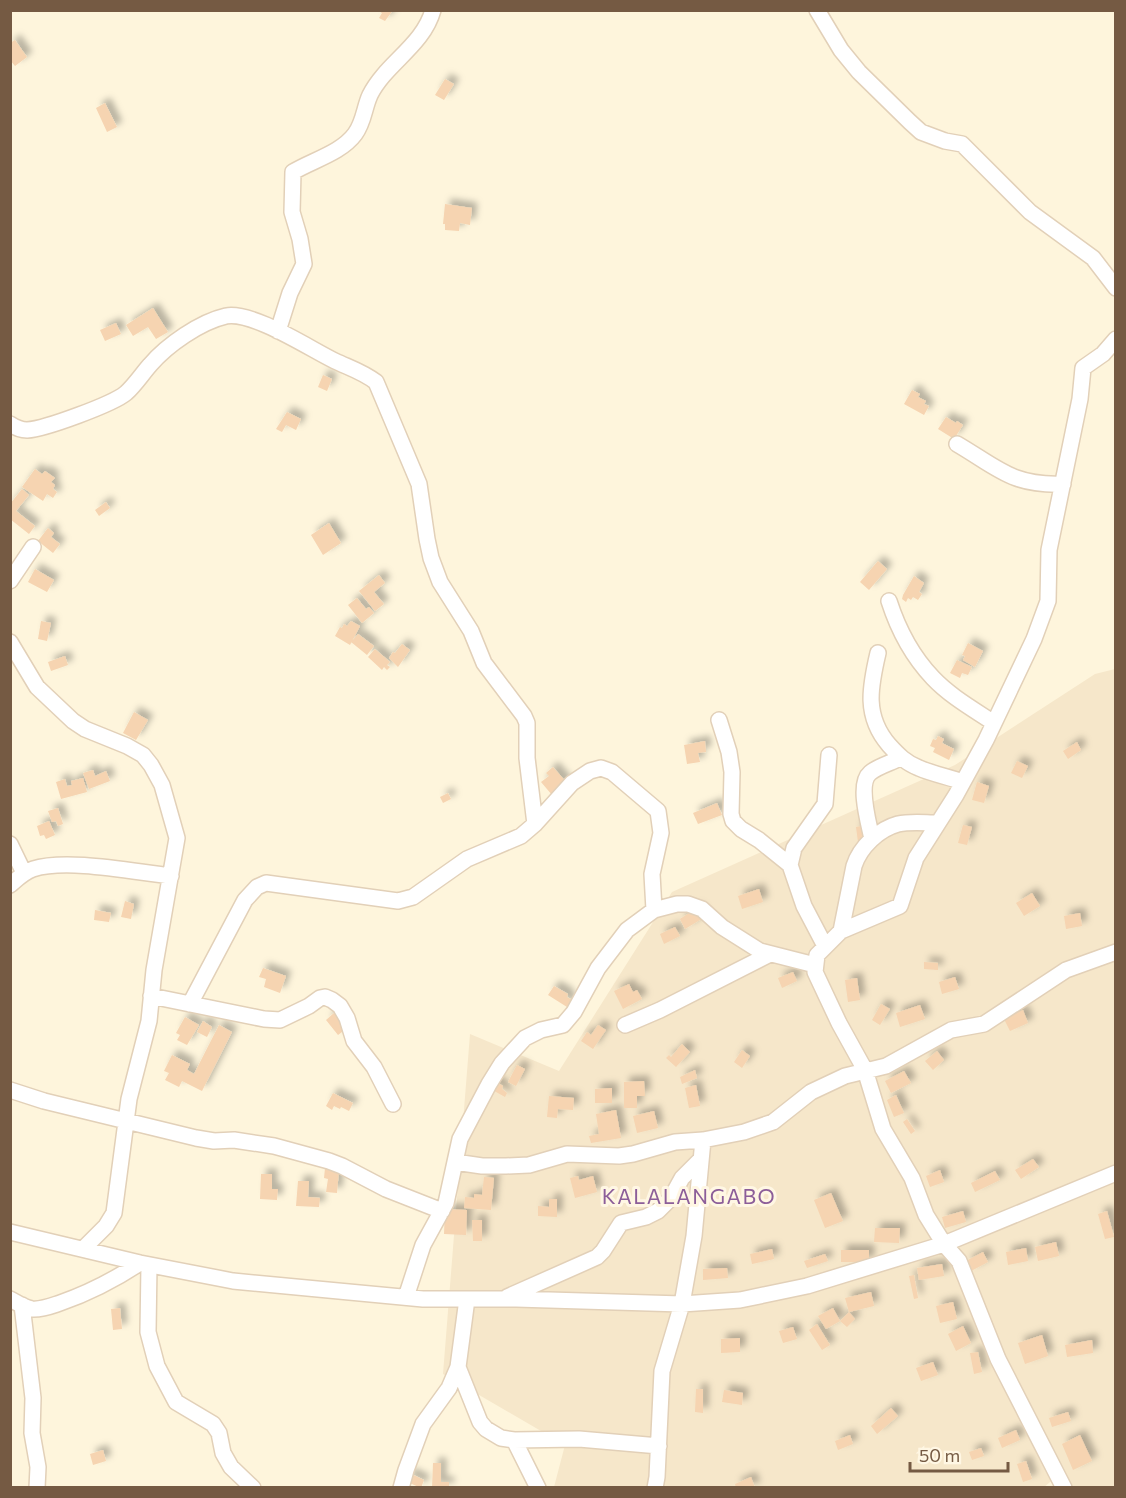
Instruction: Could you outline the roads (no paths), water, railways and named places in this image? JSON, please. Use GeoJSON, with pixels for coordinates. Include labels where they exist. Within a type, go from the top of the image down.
{"type":"FeatureCollection","features":[{"type":"Feature","properties":{"kind":"street"},"geometry":{"type":"LineString","coordinates":[[278,331],[290,293],[304,264],[292,212],[293,172],[337,150],[355,134],[365,116],[370,95],[383,77],[418,39],[433,10]]}},
{"type":"Feature","properties":{"kind":"street"},"geometry":{"type":"LineString","coordinates":[[818,10],[841,50],[853,65],[910,122],[921,132],[945,141],[962,144],[1029,212],[1093,258],[1116,288]]}},
{"type":"Feature","properties":{"kind":"street"},"geometry":{"type":"LineString","coordinates":[[10,424],[25,430],[38,429],[110,402],[126,393],[151,363],[178,340],[227,316],[246,317],[337,362],[365,373],[376,382],[416,474],[431,558],[440,582],[471,631],[484,663],[525,719],[535,824]]}},
{"type":"Feature","properties":{"kind":"street"},"geometry":{"type":"LineString","coordinates":[[1064,1488],[998,1359],[959,1261],[944,1244],[926,1215],[912,1178],[883,1129],[866,1070],[839,1023],[815,972],[815,965],[817,955],[841,931],[900,906],[916,858],[963,782],[994,723],[1034,639],[1048,602],[1049,550],[1080,399],[1083,368],[1103,354],[1116,339]]}},
{"type":"Feature","properties":{"kind":"street"},"geometry":{"type":"LineString","coordinates":[[957,444],[998,471],[1022,482],[1042,485],[1063,484]]}},
{"type":"Feature","properties":{"kind":"street"},"geometry":{"type":"LineString","coordinates":[[10,581],[33,547]]}},
{"type":"Feature","properties":{"kind":"street"},"geometry":{"type":"LineString","coordinates":[[889,601],[897,624],[912,651],[932,678],[945,690],[994,723]]}},
{"type":"Feature","properties":{"kind":"street"},"geometry":{"type":"LineString","coordinates":[[10,642],[36,687],[73,721],[85,729],[143,755],[162,785],[177,838],[151,996],[149,1022],[129,1100],[114,1213],[106,1226],[82,1249]]}},
{"type":"Feature","properties":{"kind":"street"},"geometry":{"type":"LineString","coordinates":[[879,653],[871,683],[871,702],[880,735],[900,758],[918,768],[963,782]]}},
{"type":"Feature","properties":{"kind":"street"},"geometry":{"type":"LineString","coordinates":[[719,720],[729,752],[732,772],[731,814],[733,821],[741,830],[759,840],[790,865]]}},
{"type":"Feature","properties":{"kind":"street"},"geometry":{"type":"LineString","coordinates":[[825,946],[804,906],[790,865],[794,848],[825,804],[828,755]]}},
{"type":"Feature","properties":{"kind":"street"},"geometry":{"type":"LineString","coordinates":[[872,839],[866,812],[865,779],[872,772],[900,758]]}},
{"type":"Feature","properties":{"kind":"street"},"geometry":{"type":"LineString","coordinates":[[190,1004],[245,900],[257,887],[266,883],[398,901],[406,900],[467,859],[521,836],[578,778],[601,768],[612,772],[658,811],[661,833],[652,874],[654,910]]}},
{"type":"Feature","properties":{"kind":"street"},"geometry":{"type":"LineString","coordinates":[[841,931],[847,893],[857,856],[872,839],[897,824],[938,823]]}},
{"type":"Feature","properties":{"kind":"street"},"geometry":{"type":"LineString","coordinates":[[10,844],[24,873]]}},
{"type":"Feature","properties":{"kind":"street"},"geometry":{"type":"LineString","coordinates":[[10,885],[24,873],[33,869],[58,865],[171,876]]}},
{"type":"Feature","properties":{"kind":"street"},"geometry":{"type":"LineString","coordinates":[[406,1297],[423,1245],[446,1203],[457,1149],[464,1130],[502,1063],[525,1038],[542,1030],[563,1025],[574,1012],[611,948],[627,930],[654,910],[677,904],[695,905],[738,938],[760,951],[815,965]]}},
{"type":"Feature","properties":{"kind":"street"},"geometry":{"type":"LineString","coordinates":[[455,1162],[482,1166],[529,1165],[567,1154],[619,1156],[675,1142],[703,1140],[744,1132],[773,1122],[811,1092],[845,1076],[886,1066],[951,1030],[984,1024],[1066,970],[1116,952]]}},
{"type":"Feature","properties":{"kind":"street"},"geometry":{"type":"LineString","coordinates":[[625,1025],[770,954]]}},
{"type":"Feature","properties":{"kind":"street"},"geometry":{"type":"LineString","coordinates":[[151,996],[280,1020],[320,998],[332,999],[340,1006],[347,1018],[354,1041],[374,1067],[393,1104]]}},
{"type":"Feature","properties":{"kind":"street"},"geometry":{"type":"LineString","coordinates":[[10,1090],[126,1122],[196,1138],[234,1140],[274,1146],[329,1161],[386,1189],[442,1211]]}},
{"type":"Feature","properties":{"kind":"street"},"geometry":{"type":"LineString","coordinates":[[655,1488],[662,1371],[682,1304],[694,1236],[703,1140]]}},
{"type":"Feature","properties":{"kind":"street"},"geometry":{"type":"LineString","coordinates":[[503,1299],[597,1257],[621,1223],[653,1214],[663,1207],[682,1178],[700,1160]]}},
{"type":"Feature","properties":{"kind":"street"},"geometry":{"type":"LineString","coordinates":[[10,1232],[144,1264],[233,1281],[406,1297],[682,1304],[740,1300],[807,1286],[944,1244],[1116,1173]]}},
{"type":"Feature","properties":{"kind":"street"},"geometry":{"type":"LineString","coordinates":[[37,1488],[38,1467],[32,1433],[33,1398],[16,1302],[36,1309],[86,1294],[144,1264]]}},
{"type":"Feature","properties":{"kind":"street"},"geometry":{"type":"LineString","coordinates":[[144,1264],[148,1332],[157,1366],[176,1402],[213,1424],[219,1433],[223,1454],[231,1467],[253,1488]]}},
{"type":"Feature","properties":{"kind":"street"},"geometry":{"type":"LineString","coordinates":[[401,1488],[423,1424],[449,1388],[458,1366],[466,1299]]}},
{"type":"Feature","properties":{"kind":"street"},"geometry":{"type":"LineString","coordinates":[[458,1366],[480,1422],[486,1429],[501,1438],[514,1440],[579,1439],[658,1446]]}},
{"type":"Feature","properties":{"kind":"street"},"geometry":{"type":"LineString","coordinates":[[514,1440],[538,1488]]}},
{"type":"Feature","properties":{"kind":"district","name":"KALALANGABO"},"geometry":{"type":"Point","coordinates":[689,1197]}}]}
